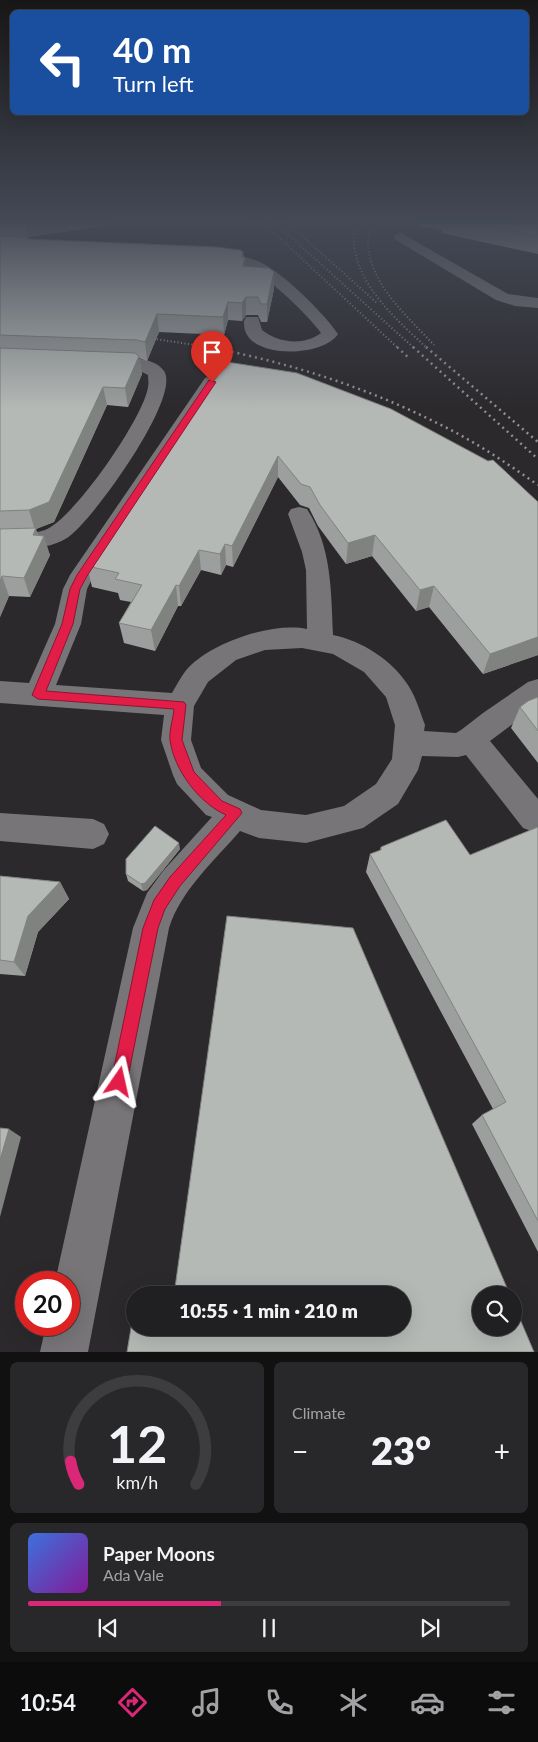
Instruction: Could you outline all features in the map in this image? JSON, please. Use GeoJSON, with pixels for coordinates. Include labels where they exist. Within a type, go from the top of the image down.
{"type":"FeatureCollection","features":[{"type":"Feature","properties":{"kind":"lane"},"geometry":{"type":"LineString","coordinates":[[252,321],[254,332],[262,339],[282,347],[318,342],[326,339],[330,334],[322,322],[271,283]]}},
{"type":"Feature","properties":{"kind":"lane"},"geometry":{"type":"LineString","coordinates":[[479,283],[502,297],[516,301],[538,303]]}},
{"type":"Feature","properties":{"kind":"lane"},"geometry":{"type":"LineString","coordinates":[[0,540],[43,538],[58,534],[70,525],[140,430],[156,393],[159,380],[156,373],[150,368],[139,365],[85,362]]}},
{"type":"Feature","properties":{"kind":"lane"},"geometry":{"type":"LineString","coordinates":[[38,695],[68,624],[75,589],[82,575],[212,382]]}},
{"type":"Feature","properties":{"kind":"lane"},"geometry":{"type":"LineString","coordinates":[[299,514],[314,552],[318,570],[320,640]]}},
{"type":"Feature","properties":{"kind":"lane"},"geometry":{"type":"LineString","coordinates":[[302,638],[320,640],[340,646],[374,665],[398,692],[410,725],[407,761],[387,794],[352,818],[306,829],[259,824],[217,805],[188,775],[176,740],[180,705],[198,675],[227,653],[263,640],[302,638]]}},
{"type":"Feature","properties":{"kind":"lane"},"geometry":{"type":"LineString","coordinates":[[409,743],[458,745],[472,739],[493,721],[538,690]]}},
{"type":"Feature","properties":{"kind":"lane"},"geometry":{"type":"LineString","coordinates":[[0,692],[180,705]]}},
{"type":"Feature","properties":{"kind":"lane"},"geometry":{"type":"LineString","coordinates":[[472,739],[534,818]]}},
{"type":"Feature","properties":{"kind":"lane"},"geometry":{"type":"LineString","coordinates":[[64,1352],[151,928],[159,905],[175,882],[236,813]]}},
{"type":"Feature","properties":{"kind":"lane"},"geometry":{"type":"LineString","coordinates":[[0,827],[93,834]]}},
{"type":"Feature","properties":{"kind":"building"},"geometry":{"type":"Polygon","coordinates":[[[0,283],[272,283],[267,304],[261,304],[258,297],[246,297],[242,303],[228,302],[223,317],[157,314],[145,342],[137,340],[0,335],[0,283]]]}},
{"type":"Feature","properties":{"kind":"building"},"geometry":{"type":"Polygon","coordinates":[[[0,348],[135,353],[139,356],[125,388],[103,387],[49,502],[29,510],[0,511],[0,348]]]}},
{"type":"Feature","properties":{"kind":"building"},"geometry":{"type":"Polygon","coordinates":[[[227,362],[297,373],[391,409],[488,461],[493,460],[538,502],[538,637],[490,654],[434,586],[420,590],[375,535],[348,543],[320,505],[310,487],[301,484],[278,456],[232,546],[225,544],[220,554],[199,550],[179,586],[176,585],[151,630],[119,623],[142,585],[115,579],[119,573],[87,566],[227,362]]]}},
{"type":"Feature","properties":{"kind":"building"},"geometry":{"type":"Polygon","coordinates":[[[36,528],[33,535],[44,536],[24,578],[2,576],[0,581],[0,529],[36,528]]]}},
{"type":"Feature","properties":{"kind":"building"},"geometry":{"type":"Polygon","coordinates":[[[538,697],[538,731],[520,707],[538,697]]]}},
{"type":"Feature","properties":{"kind":"building"},"geometry":{"type":"Polygon","coordinates":[[[446,820],[470,855],[538,827],[538,1221],[482,1115],[506,1102],[370,854],[381,850],[381,847],[446,820]]]}},
{"type":"Feature","properties":{"kind":"building"},"geometry":{"type":"Polygon","coordinates":[[[155,826],[179,843],[145,883],[141,884],[126,874],[126,859],[155,826]]]}},
{"type":"Feature","properties":{"kind":"building"},"geometry":{"type":"Polygon","coordinates":[[[0,876],[60,882],[28,916],[14,962],[0,960],[0,876]]]}},
{"type":"Feature","properties":{"kind":"building"},"geometry":{"type":"Polygon","coordinates":[[[227,916],[353,928],[506,1286],[472,1286],[472,1336],[522,1336],[522,1324],[534,1352],[127,1352],[130,1336],[411,1336],[411,1286],[175,1286],[227,916]]]}},
{"type":"Feature","properties":{"kind":"building"},"geometry":{"type":"Polygon","coordinates":[[[0,1128],[9,1129],[0,1160],[0,1128]]]}},
{"type":"Feature","properties":{"kind":"railway"},"geometry":{"type":"LineString","coordinates":[[328,283],[398,348]]}},
{"type":"Feature","properties":{"kind":"railway"},"geometry":{"type":"LineString","coordinates":[[342,283],[414,348]]}},
{"type":"Feature","properties":{"kind":"railway"},"geometry":{"type":"LineString","coordinates":[[355,283],[377,303]]}},
{"type":"Feature","properties":{"kind":"railway"},"geometry":{"type":"LineString","coordinates":[[368,283],[381,302],[427,348]]}},
{"type":"Feature","properties":{"kind":"railway"},"geometry":{"type":"LineString","coordinates":[[381,283],[401,310],[434,345]]}},
{"type":"Feature","properties":{"kind":"railway"},"geometry":{"type":"LineString","coordinates":[[143,337],[210,347]]}},
{"type":"Feature","properties":{"kind":"railway"},"geometry":{"type":"LineString","coordinates":[[210,347],[214,348]]}},
{"type":"Feature","properties":{"kind":"railway"},"geometry":{"type":"LineString","coordinates":[[210,347],[299,369],[388,400],[469,440],[538,485]]}},
{"type":"Feature","properties":{"kind":"railway"},"geometry":{"type":"LineString","coordinates":[[397,347],[410,359]]}},
{"type":"Feature","properties":{"kind":"railway"},"geometry":{"type":"LineString","coordinates":[[413,347],[538,459]]}},
{"type":"Feature","properties":{"kind":"railway"},"geometry":{"type":"LineString","coordinates":[[426,347],[538,442]]}},
{"type":"Feature","properties":{"kind":"route"},"geometry":{"type":"LineString","coordinates":[[119,1082],[151,928],[159,905],[175,882],[236,813],[217,805],[188,775],[176,740],[180,705],[38,695],[68,624],[75,589],[82,575],[212,382]]}}]}
